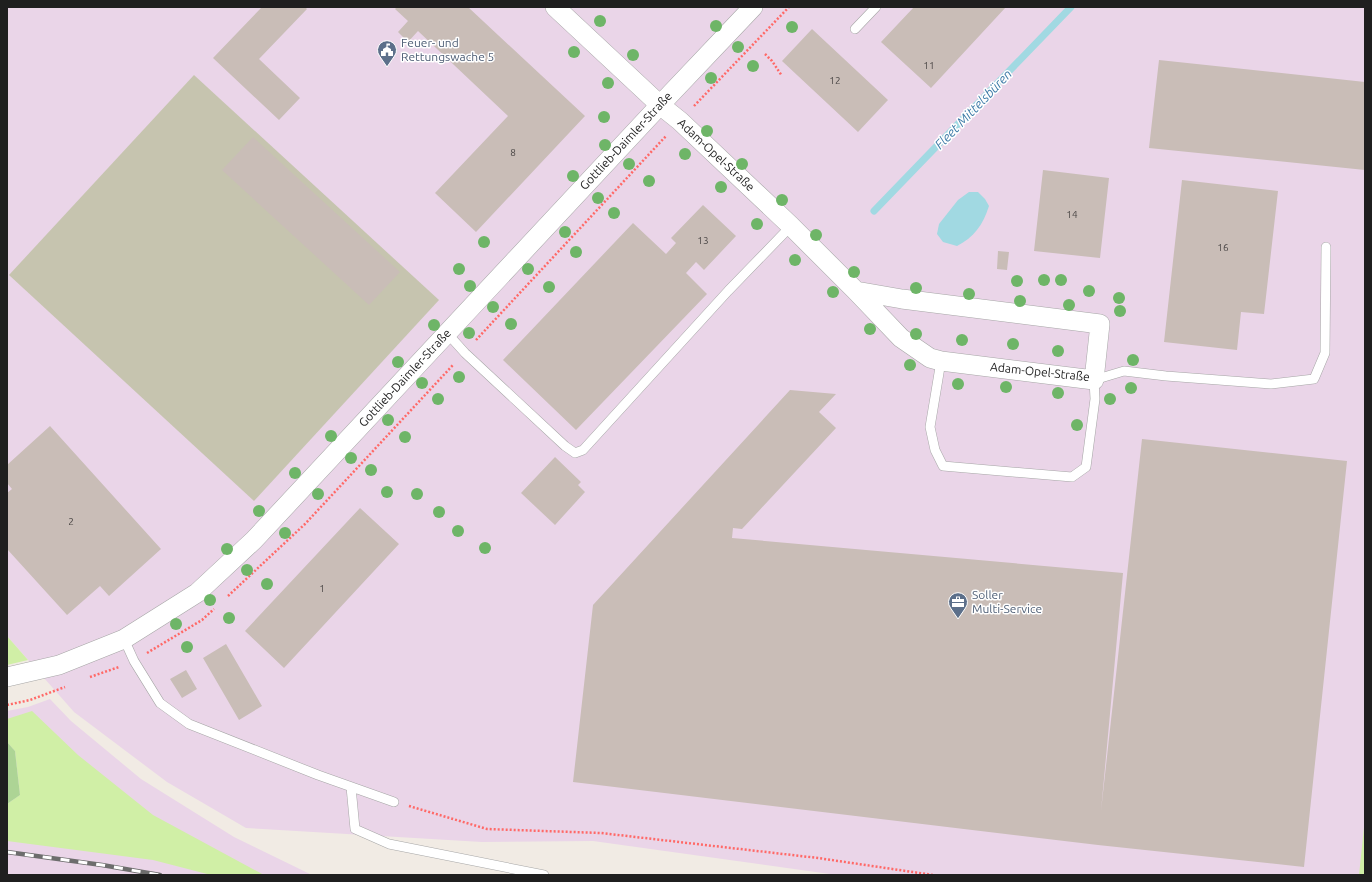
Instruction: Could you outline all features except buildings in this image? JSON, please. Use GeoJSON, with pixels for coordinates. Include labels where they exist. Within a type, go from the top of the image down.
{"type":"FeatureCollection","features":[{"type":"Feature","properties":{"kind":"street","name":"Adam-Opel-Straße"},"geometry":{"type":"LineString","coordinates":[[555,7],[660,105],[680,121],[791,226],[901,338],[930,358],[940,361],[1094,380],[1100,324],[902,299],[856,291]]}},
{"type":"Feature","properties":{"kind":"street","name":"Gottlieb-Daimler-Straße"},"geometry":{"type":"LineString","coordinates":[[7,677],[59,664],[124,638],[197,593],[254,540],[660,105],[754,7]]}},
{"type":"Feature","properties":{"kind":"lane"},"geometry":{"type":"LineString","coordinates":[[855,29],[876,7]]}},
{"type":"Feature","properties":{"kind":"lane"},"geometry":{"type":"LineString","coordinates":[[447,333],[464,353],[565,446],[575,453],[582,450],[728,291],[791,226]]}},
{"type":"Feature","properties":{"kind":"lane"},"geometry":{"type":"LineString","coordinates":[[940,361],[930,427],[935,450],[943,466],[1072,477],[1086,467],[1095,399],[1094,380],[1124,371],[1166,376],[1271,384],[1314,379],[1325,353],[1326,248]]}},
{"type":"Feature","properties":{"kind":"lane"},"geometry":{"type":"LineString","coordinates":[[124,638],[134,661],[160,703],[189,724],[394,802]]}},
{"type":"Feature","properties":{"kind":"lane"},"geometry":{"type":"LineString","coordinates":[[352,787],[355,829],[389,844],[544,875]]}},
{"type":"Feature","properties":{"kind":"path"},"geometry":{"type":"LineString","coordinates":[[765,54],[772,61],[782,76]]}},
{"type":"Feature","properties":{"kind":"path"},"geometry":{"type":"LineString","coordinates":[[394,802],[487,829],[601,833],[818,858],[934,875]]}},
{"type":"Feature","properties":{"kind":"shaded area"},"geometry":{"type":"Polygon","coordinates":[[[7,7],[1365,7],[1365,875],[837,875],[593,841],[482,842],[246,828],[167,782],[74,712],[7,636],[7,7]]]}},
{"type":"Feature","properties":{"kind":"shaded area"},"geometry":{"type":"Polygon","coordinates":[[[194,75],[439,300],[254,501],[9,275],[194,75]]]}},
{"type":"Feature","properties":{"kind":"shaded area"},"geometry":{"type":"Polygon","coordinates":[[[50,699],[71,721],[141,779],[234,837],[312,875],[7,875],[7,804],[20,795],[15,751],[7,742],[7,711],[28,707],[50,699]]]}},
{"type":"Feature","properties":{"kind":"green space"},"geometry":{"type":"Polygon","coordinates":[[[7,636],[28,660],[7,665],[7,636]]]}},
{"type":"Feature","properties":{"kind":"green space"},"geometry":{"type":"Polygon","coordinates":[[[32,711],[78,755],[153,815],[264,875],[211,875],[153,860],[7,841],[7,804],[20,795],[15,751],[7,742],[7,719],[32,711]]]}},
{"type":"Feature","properties":{"kind":"green space"},"geometry":{"type":"Polygon","coordinates":[[[7,742],[15,751],[20,795],[7,804],[7,742]]]}},
{"type":"Feature","properties":{"kind":"green space"},"geometry":{"type":"Polygon","coordinates":[[[1365,818],[1365,875],[1359,875],[1365,818]]]}},
{"type":"Feature","properties":{"kind":"water"},"geometry":{"type":"Polygon","coordinates":[[[969,192],[978,192],[989,206],[981,225],[968,239],[957,246],[943,242],[937,234],[939,224],[958,200],[969,192]]]}},
{"type":"Feature","properties":{"kind":"waterway","name":"Fleet Mittelsbüren"},"geometry":{"type":"LineString","coordinates":[[874,211],[1071,7]]}},
{"type":"Feature","properties":{"kind":"railway"},"geometry":{"type":"LineString","coordinates":[[7,852],[102,865],[160,875]]}},
{"type":"Feature","properties":{"kind":"place","name":"Feuer- und Rettungswache 5"},"geometry":{"type":"Point","coordinates":[387,67]}},
{"type":"Feature","properties":{"kind":"place","name":"Soller Multi-Service"},"geometry":{"type":"Point","coordinates":[958,619]}}]}
